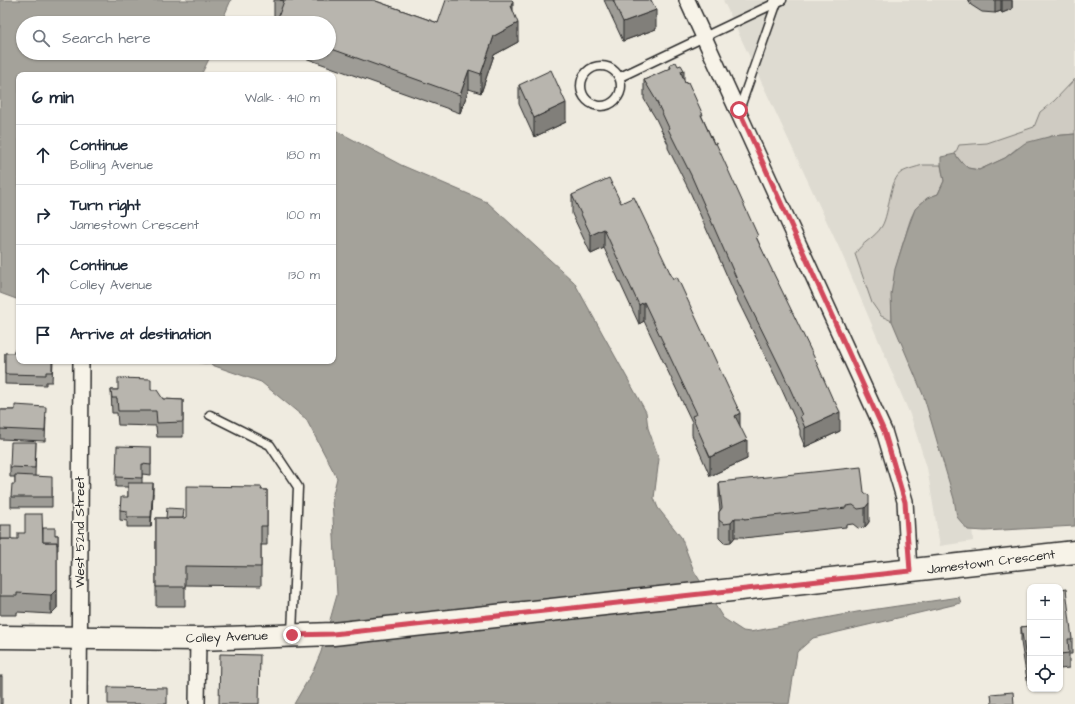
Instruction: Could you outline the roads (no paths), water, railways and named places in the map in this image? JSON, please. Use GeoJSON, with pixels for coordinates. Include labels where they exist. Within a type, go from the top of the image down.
{"type":"FeatureCollection","features":[{"type":"Feature","properties":{"kind":"main road","name":"Jamestown Crescent"},"geometry":{"type":"LineString","coordinates":[[645,600],[1075,552]]}},
{"type":"Feature","properties":{"kind":"main road","name":"Colley Avenue"},"geometry":{"type":"LineString","coordinates":[[0,637],[198,639],[333,634],[645,600]]}},
{"type":"Feature","properties":{"kind":"street"},"geometry":{"type":"LineString","coordinates":[[687,0],[739,110],[884,431],[905,502],[910,571]]}},
{"type":"Feature","properties":{"kind":"street","name":"West 52nd Street"},"geometry":{"type":"LineString","coordinates":[[79,704],[81,364]]}},
{"type":"Feature","properties":{"kind":"street"},"geometry":{"type":"LineString","coordinates":[[197,704],[198,639]]}},
{"type":"Feature","properties":{"kind":"lane"},"geometry":{"type":"LineString","coordinates":[[620,77],[704,38],[776,1]]}},
{"type":"Feature","properties":{"kind":"lane"},"geometry":{"type":"LineString","coordinates":[[739,110],[776,1]]}},
{"type":"Feature","properties":{"kind":"lane"},"geometry":{"type":"LineString","coordinates":[[603,66],[616,72],[620,77],[621,91],[618,98],[613,103],[600,107],[587,101],[583,96],[582,82],[590,70],[603,66]]}},
{"type":"Feature","properties":{"kind":"lane"},"geometry":{"type":"LineString","coordinates":[[210,415],[270,445],[298,486],[292,635]]}}]}
